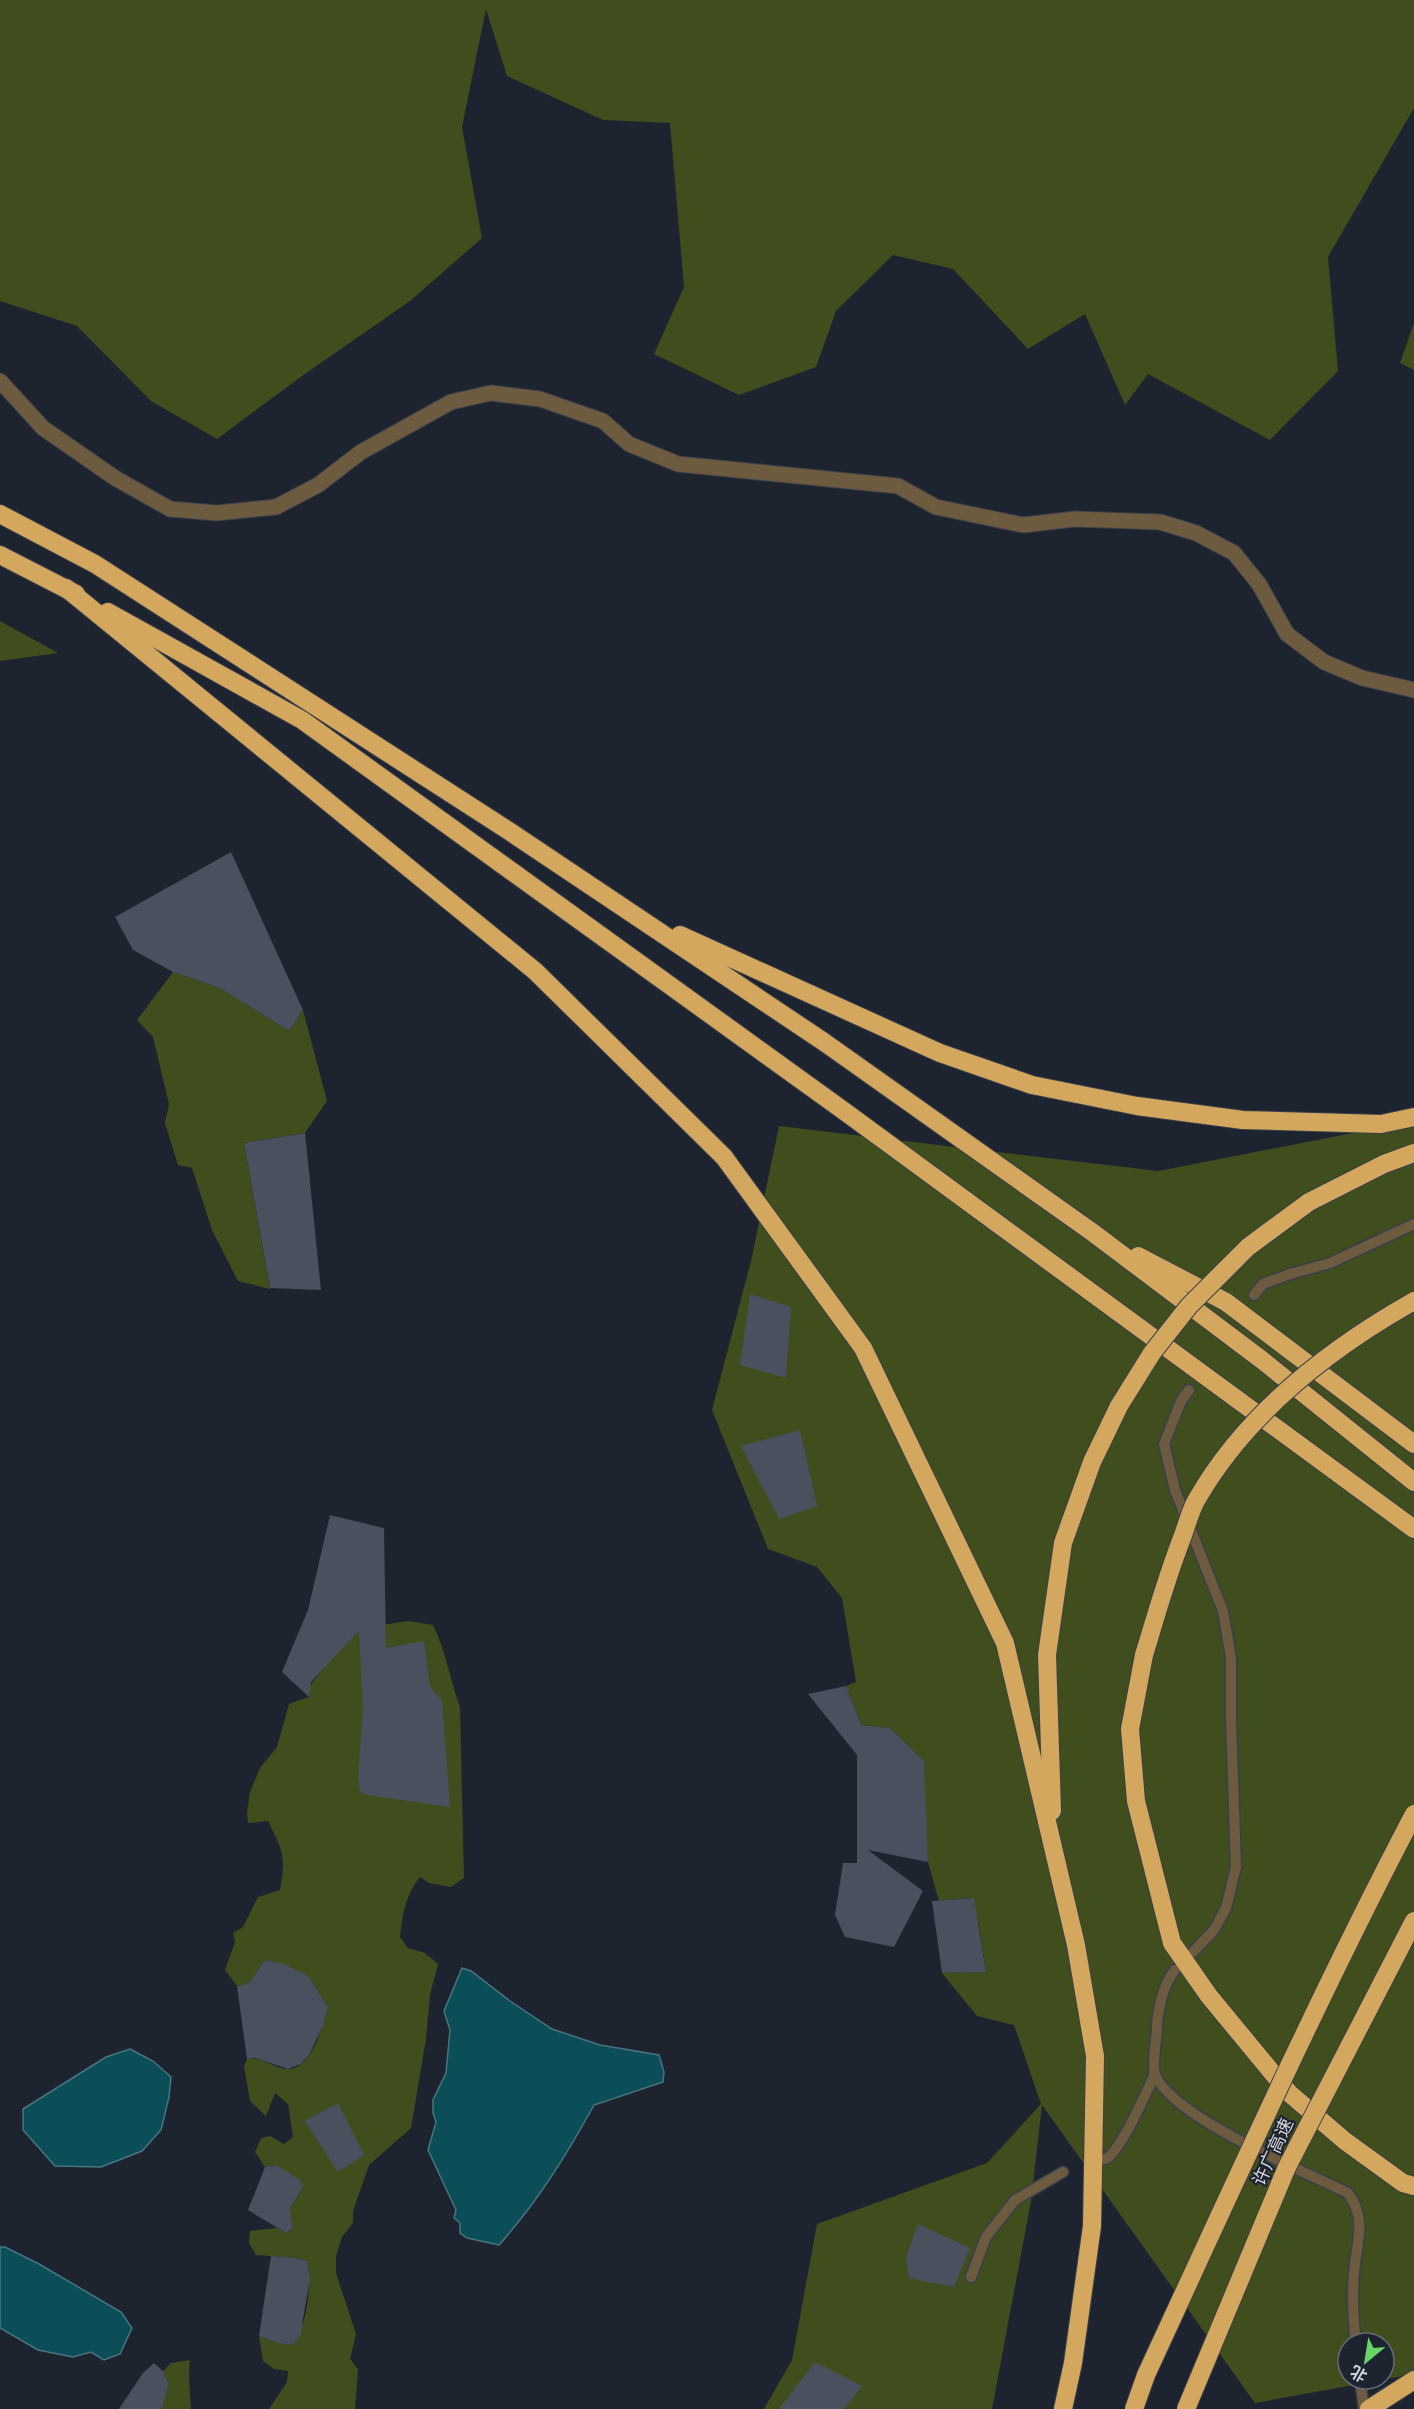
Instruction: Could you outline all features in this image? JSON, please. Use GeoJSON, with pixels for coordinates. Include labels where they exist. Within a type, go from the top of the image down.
{"type":"FeatureCollection","features":[{"type":"Feature","properties":{"kind":"highway"},"geometry":{"type":"LineString","coordinates":[[0,514],[95,564],[509,831],[824,1042],[1092,1232],[1262,1360],[1414,1482]]}},
{"type":"Feature","properties":{"kind":"highway"},"geometry":{"type":"LineString","coordinates":[[0,555],[66,588],[303,720],[854,1118],[1410,1527]]}},
{"type":"Feature","properties":{"kind":"highway"},"geometry":{"type":"LineString","coordinates":[[66,588],[535,971],[724,1157],[863,1348],[1005,1643],[1076,1945],[1095,2056],[1092,2226],[1073,2363],[1063,2409]]}},
{"type":"Feature","properties":{"kind":"highway"},"geometry":{"type":"LineString","coordinates":[[634,915],[940,1053],[1032,1085],[1137,1106],[1244,1120],[1381,1124],[1414,1118]]}},
{"type":"Feature","properties":{"kind":"highway"},"geometry":{"type":"LineString","coordinates":[[1053,1851],[1047,1655],[1063,1543],[1092,1462],[1119,1406],[1152,1353],[1189,1306],[1248,1247],[1309,1202],[1384,1164],[1414,1153]]}},
{"type":"Feature","properties":{"kind":"highway"},"geometry":{"type":"LineString","coordinates":[[1092,1232],[1226,1302],[1414,1444]]}},
{"type":"Feature","properties":{"kind":"highway"},"geometry":{"type":"LineString","coordinates":[[1414,1301],[1388,1316],[1307,1372],[1242,1436],[1196,1500],[1166,1579],[1144,1655],[1130,1729],[1136,1801],[1172,1943],[1209,1995],[1290,2093],[1345,2141],[1403,2183],[1414,2186]]}},
{"type":"Feature","properties":{"kind":"highway"},"geometry":{"type":"LineString","coordinates":[[1134,2409],[1146,2375],[1252,2145],[1380,1879],[1414,1814]]}},
{"type":"Feature","properties":{"kind":"highway","name":"许广高速"},"geometry":{"type":"LineString","coordinates":[[1186,2409],[1287,2167],[1414,1921]]}},
{"type":"Feature","properties":{"kind":"highway"},"geometry":{"type":"LineString","coordinates":[[1368,2408],[1414,2380]]}},
{"type":"Feature","properties":{"kind":"street"},"geometry":{"type":"LineString","coordinates":[[0,381],[43,428],[115,478],[170,509],[217,513],[276,507],[318,485],[361,453],[451,402],[491,393],[540,399],[603,421],[630,444],[678,464],[898,486],[936,507],[1023,525],[1075,519],[1160,522],[1196,532],[1234,553],[1259,584],[1287,634],[1324,662],[1362,678],[1414,690]]}},
{"type":"Feature","properties":{"kind":"lane"},"geometry":{"type":"LineString","coordinates":[[1254,1295],[1263,1284],[1330,1263],[1414,1224]]}},
{"type":"Feature","properties":{"kind":"lane"},"geometry":{"type":"LineString","coordinates":[[1189,1390],[1181,1401],[1164,1444],[1174,1490],[1224,1611],[1231,1658],[1236,1867],[1226,1908],[1214,1930],[1193,1952]]}},
{"type":"Feature","properties":{"kind":"lane"},"geometry":{"type":"LineString","coordinates":[[1106,2159],[1110,2157],[1121,2140],[1155,2074],[1157,2019],[1169,1977],[1175,1970]]}},
{"type":"Feature","properties":{"kind":"lane"},"geometry":{"type":"LineString","coordinates":[[1155,2074],[1171,2097],[1216,2128],[1348,2193],[1357,2205],[1360,2230],[1354,2270],[1352,2310],[1355,2331]]}},
{"type":"Feature","properties":{"kind":"lane"},"geometry":{"type":"LineString","coordinates":[[971,2277],[986,2237],[1015,2200],[1063,2172]]}},
{"type":"Feature","properties":{"kind":"lane"},"geometry":{"type":"LineString","coordinates":[[1363,2391],[1368,2408]]}},
{"type":"Feature","properties":{"kind":"green space"},"geometry":{"type":"Polygon","coordinates":[[[0,0],[1414,0],[1414,108],[1328,257],[1338,371],[1270,440],[1148,374],[1125,405],[1085,314],[1028,349],[953,269],[893,255],[836,311],[816,367],[739,395],[654,354],[684,287],[670,123],[603,120],[507,76],[486,9],[462,127],[482,238],[410,301],[302,376],[217,439],[151,401],[77,326],[0,301],[0,0]]]}},
{"type":"Feature","properties":{"kind":"green space"},"geometry":{"type":"Polygon","coordinates":[[[1414,323],[1414,370],[1400,363],[1414,323]]]}},
{"type":"Feature","properties":{"kind":"green space"},"geometry":{"type":"Polygon","coordinates":[[[0,621],[58,653],[0,661],[0,621]]]}},
{"type":"Feature","properties":{"kind":"green space"},"geometry":{"type":"Polygon","coordinates":[[[173,972],[220,988],[289,1031],[303,1010],[327,1101],[305,1133],[244,1143],[270,1289],[238,1281],[212,1230],[192,1168],[178,1165],[165,1123],[169,1104],[153,1037],[137,1020],[173,972]]]}},
{"type":"Feature","properties":{"kind":"green space"},"geometry":{"type":"Polygon","coordinates":[[[1414,1121],[1414,2374],[1396,2377],[1396,2331],[1336,2331],[1336,2388],[1255,2403],[1042,2105],[1031,2201],[992,2409],[764,2409],[792,2360],[817,2224],[987,2163],[1041,2104],[1014,2025],[977,2016],[942,1973],[986,1971],[978,1920],[970,1898],[939,1901],[928,1862],[922,1759],[890,1728],[861,1725],[846,1686],[856,1682],[842,1598],[817,1567],[768,1549],[712,1410],[751,1261],[779,1126],[1158,1171],[1414,1121]]]}},
{"type":"Feature","properties":{"kind":"green space"},"geometry":{"type":"Polygon","coordinates":[[[408,1621],[433,1625],[460,1707],[464,1878],[451,1887],[429,1883],[420,1877],[411,1890],[404,1913],[400,1937],[408,1948],[425,1953],[438,1964],[430,1995],[426,2039],[411,2128],[369,2165],[353,2211],[353,2223],[342,2237],[336,2256],[336,2273],[356,2334],[350,2359],[358,2369],[355,2409],[269,2409],[287,2382],[288,2371],[274,2369],[263,2361],[259,2336],[277,2343],[293,2345],[302,2327],[307,2304],[309,2281],[307,2261],[256,2255],[249,2243],[250,2231],[277,2228],[286,2233],[293,2228],[290,2208],[303,2187],[276,2165],[265,2167],[255,2152],[261,2138],[270,2136],[284,2144],[293,2137],[288,2104],[275,2093],[266,2116],[250,2101],[244,2066],[247,2059],[252,2059],[289,2069],[297,2067],[310,2054],[328,2007],[308,1976],[265,1960],[249,1983],[237,1986],[225,1970],[235,1942],[233,1933],[243,1927],[258,1897],[280,1890],[282,1879],[282,1854],[268,1821],[248,1823],[250,1792],[260,1768],[277,1747],[289,1704],[309,1697],[307,1692],[311,1685],[347,1640],[340,1637],[367,1627],[408,1621]]]}},
{"type":"Feature","properties":{"kind":"green space"},"geometry":{"type":"Polygon","coordinates":[[[190,2360],[191,2409],[162,2409],[169,2385],[163,2371],[171,2363],[190,2360]]]}},
{"type":"Feature","properties":{"kind":"water"},"geometry":{"type":"Polygon","coordinates":[[[462,1968],[471,1971],[552,2029],[600,2045],[659,2055],[664,2072],[663,2082],[594,2105],[551,2178],[499,2245],[467,2238],[460,2233],[460,2223],[454,2218],[456,2210],[428,2150],[436,2122],[433,2100],[446,2073],[450,2030],[444,2011],[462,1968]]]}},
{"type":"Feature","properties":{"kind":"water"},"geometry":{"type":"Polygon","coordinates":[[[130,2049],[153,2061],[171,2077],[161,2130],[142,2151],[101,2167],[55,2166],[23,2130],[23,2109],[106,2057],[130,2049]]]}},
{"type":"Feature","properties":{"kind":"water"},"geometry":{"type":"Polygon","coordinates":[[[0,2247],[5,2247],[39,2264],[121,2312],[132,2328],[120,2354],[104,2360],[91,2352],[73,2357],[38,2350],[0,2328],[0,2247]]]}},
{"type":"Feature","properties":{"kind":"building"},"geometry":{"type":"Polygon","coordinates":[[[231,852],[303,1010],[289,1031],[220,988],[173,972],[133,950],[115,917],[231,852]]]}},
{"type":"Feature","properties":{"kind":"building"},"geometry":{"type":"Polygon","coordinates":[[[305,1133],[321,1290],[270,1288],[244,1143],[305,1133]]]}},
{"type":"Feature","properties":{"kind":"building"},"geometry":{"type":"Polygon","coordinates":[[[750,1294],[791,1307],[786,1378],[740,1365],[750,1294]]]}},
{"type":"Feature","properties":{"kind":"building"},"geometry":{"type":"Polygon","coordinates":[[[800,1430],[817,1506],[779,1519],[741,1446],[800,1430]]]}},
{"type":"Feature","properties":{"kind":"building"},"geometry":{"type":"Polygon","coordinates":[[[330,1515],[384,1528],[386,1648],[424,1641],[430,1687],[442,1700],[450,1807],[367,1795],[360,1792],[358,1778],[363,1710],[359,1631],[311,1682],[309,1697],[282,1672],[308,1610],[330,1515]]]}},
{"type":"Feature","properties":{"kind":"building"},"geometry":{"type":"Polygon","coordinates":[[[846,1686],[861,1725],[890,1728],[924,1761],[928,1862],[868,1850],[923,1891],[894,1947],[845,1937],[835,1915],[843,1863],[857,1863],[857,1755],[808,1694],[846,1686]]]}},
{"type":"Feature","properties":{"kind":"building"},"geometry":{"type":"Polygon","coordinates":[[[974,1898],[986,1972],[942,1973],[932,1901],[974,1898]]]}},
{"type":"Feature","properties":{"kind":"building"},"geometry":{"type":"Polygon","coordinates":[[[265,1960],[284,1964],[308,1976],[328,2007],[323,2026],[309,2055],[301,2064],[288,2069],[255,2058],[247,2059],[237,1986],[249,1983],[265,1960]]]}},
{"type":"Feature","properties":{"kind":"building"},"geometry":{"type":"Polygon","coordinates":[[[338,2103],[364,2155],[338,2172],[305,2121],[338,2103]]]}},
{"type":"Feature","properties":{"kind":"building"},"geometry":{"type":"Polygon","coordinates":[[[276,2165],[300,2180],[303,2187],[290,2208],[293,2228],[286,2233],[248,2210],[265,2167],[276,2165]]]}},
{"type":"Feature","properties":{"kind":"building"},"geometry":{"type":"Polygon","coordinates":[[[918,2224],[970,2248],[954,2287],[909,2278],[906,2258],[918,2224]]]}},
{"type":"Feature","properties":{"kind":"building"},"geometry":{"type":"Polygon","coordinates":[[[271,2256],[307,2261],[310,2278],[301,2334],[293,2345],[277,2343],[259,2336],[271,2256]]]}},
{"type":"Feature","properties":{"kind":"building"},"geometry":{"type":"Polygon","coordinates":[[[815,2362],[862,2386],[844,2409],[779,2409],[815,2362]]]}},
{"type":"Feature","properties":{"kind":"building"},"geometry":{"type":"Polygon","coordinates":[[[154,2363],[163,2371],[169,2385],[162,2409],[119,2409],[143,2373],[154,2363]]]}}]}
